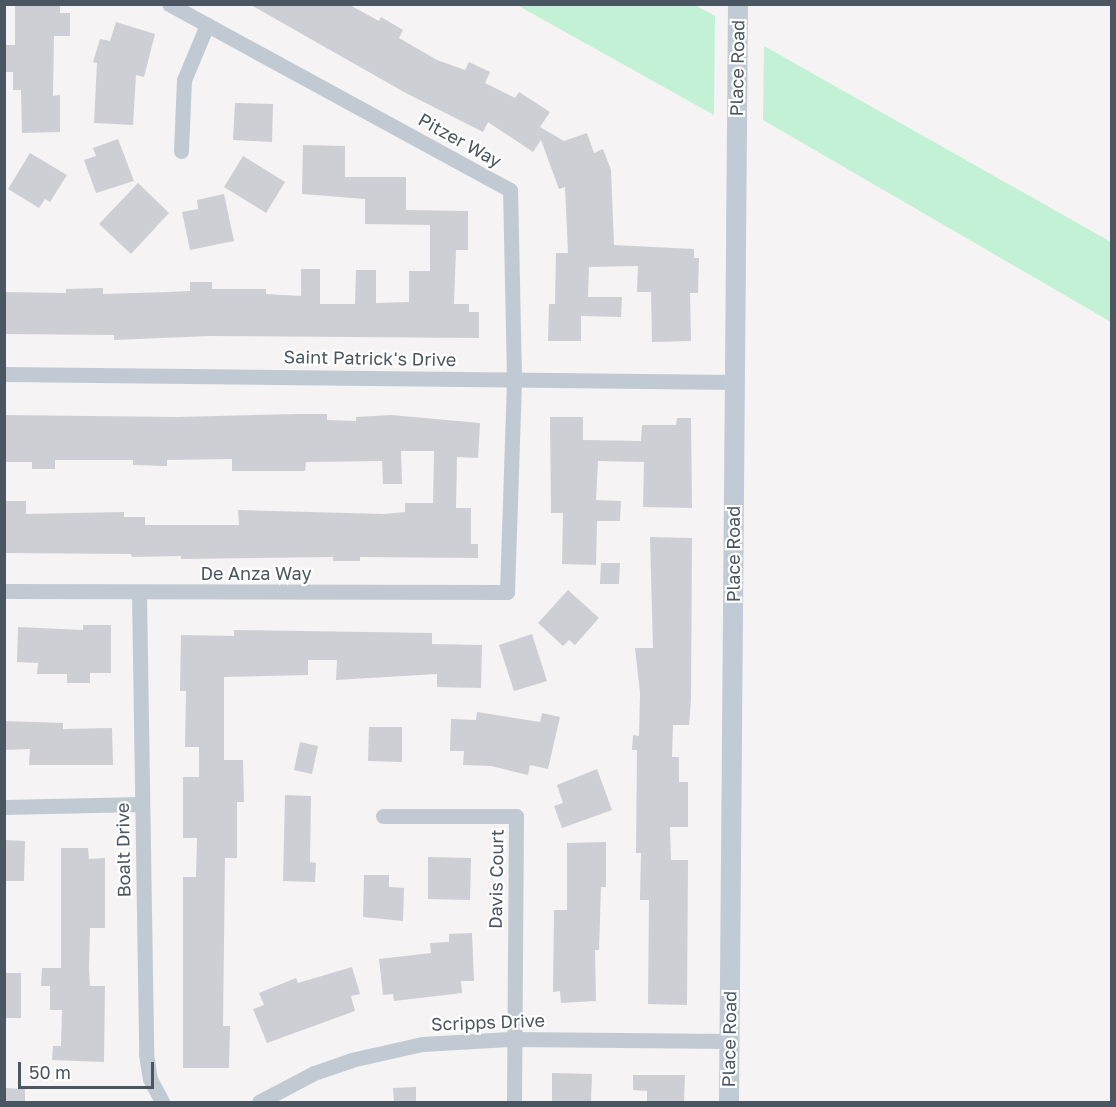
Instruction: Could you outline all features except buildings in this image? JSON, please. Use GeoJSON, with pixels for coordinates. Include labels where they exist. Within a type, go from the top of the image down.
{"type":"FeatureCollection","features":[{"type":"Feature","properties":{"kind":"street","name":"Pitzer Way"},"geometry":{"type":"LineString","coordinates":[[170,4],[510,190],[514,378],[513,477],[507,592]]}},
{"type":"Feature","properties":{"kind":"street","name":"Place Road"},"geometry":{"type":"LineString","coordinates":[[729,1102],[738,4]]}},
{"type":"Feature","properties":{"kind":"street"},"geometry":{"type":"LineString","coordinates":[[181,151],[184,80],[207,25]]}},
{"type":"Feature","properties":{"kind":"street","name":"Saint Patrick's Drive"},"geometry":{"type":"LineString","coordinates":[[4,374],[735,382]]}},
{"type":"Feature","properties":{"kind":"street","name":"De Anza Way"},"geometry":{"type":"LineString","coordinates":[[4,591],[507,592]]}},
{"type":"Feature","properties":{"kind":"street","name":"Boalt Drive"},"geometry":{"type":"LineString","coordinates":[[139,593],[146,1054],[150,1079],[162,1102]]}},
{"type":"Feature","properties":{"kind":"street"},"geometry":{"type":"LineString","coordinates":[[4,807],[142,804]]}},
{"type":"Feature","properties":{"kind":"street","name":"Davis Court"},"geometry":{"type":"LineString","coordinates":[[383,816],[516,816],[512,1039]]}},
{"type":"Feature","properties":{"kind":"street"},"geometry":{"type":"LineString","coordinates":[[512,1039],[514,1102]]}},
{"type":"Feature","properties":{"kind":"street","name":"Scripps Drive"},"geometry":{"type":"LineString","coordinates":[[259,1102],[314,1073],[384,1050],[451,1041],[512,1039],[729,1041]]}},
{"type":"Feature","properties":{"kind":"green space"},"geometry":{"type":"Polygon","coordinates":[[[517,5],[695,5],[715,16],[714,115],[517,5]]]}},
{"type":"Feature","properties":{"kind":"green space"},"geometry":{"type":"Polygon","coordinates":[[[764,46],[1111,242],[1111,322],[763,120],[764,46]]]}}]}
